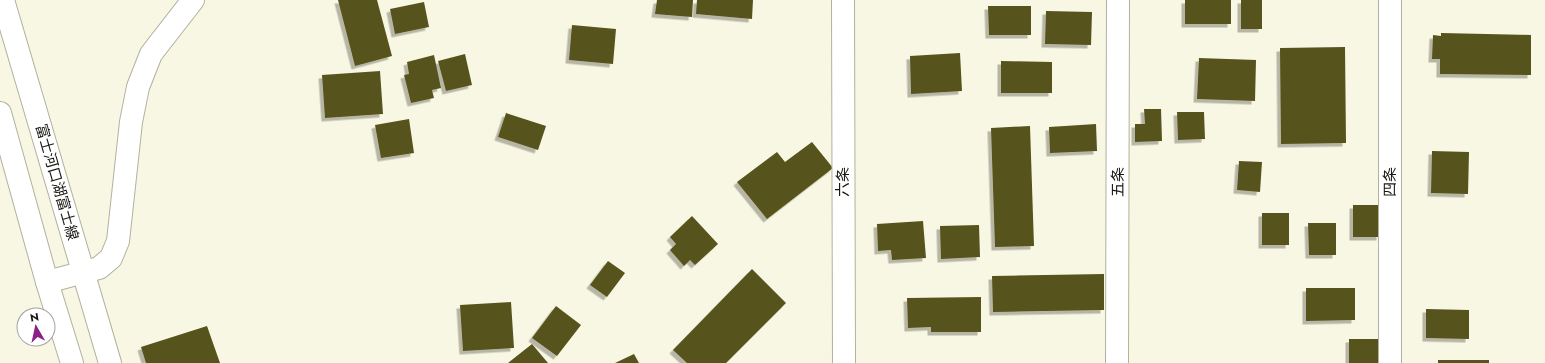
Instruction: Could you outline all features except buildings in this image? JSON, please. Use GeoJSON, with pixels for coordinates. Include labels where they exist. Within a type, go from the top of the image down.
{"type":"FeatureCollection","features":[{"type":"Feature","properties":{"kind":"street","name":"富士河口湖富士線"},"geometry":{"type":"LineString","coordinates":[[4,0],[110,363]]}},
{"type":"Feature","properties":{"kind":"street"},"geometry":{"type":"LineString","coordinates":[[47,282],[99,268],[111,258],[118,241],[131,122],[138,87],[151,54],[193,0]]}},
{"type":"Feature","properties":{"kind":"street","name":"六条"},"geometry":{"type":"LineString","coordinates":[[843,0],[844,363]]}},
{"type":"Feature","properties":{"kind":"street","name":"五条"},"geometry":{"type":"LineString","coordinates":[[1117,363],[1118,0]]}},
{"type":"Feature","properties":{"kind":"street","name":"四条"},"geometry":{"type":"LineString","coordinates":[[1390,0],[1390,363]]}},
{"type":"Feature","properties":{"kind":"street"},"geometry":{"type":"LineString","coordinates":[[0,113],[47,282],[72,363]]}}]}
